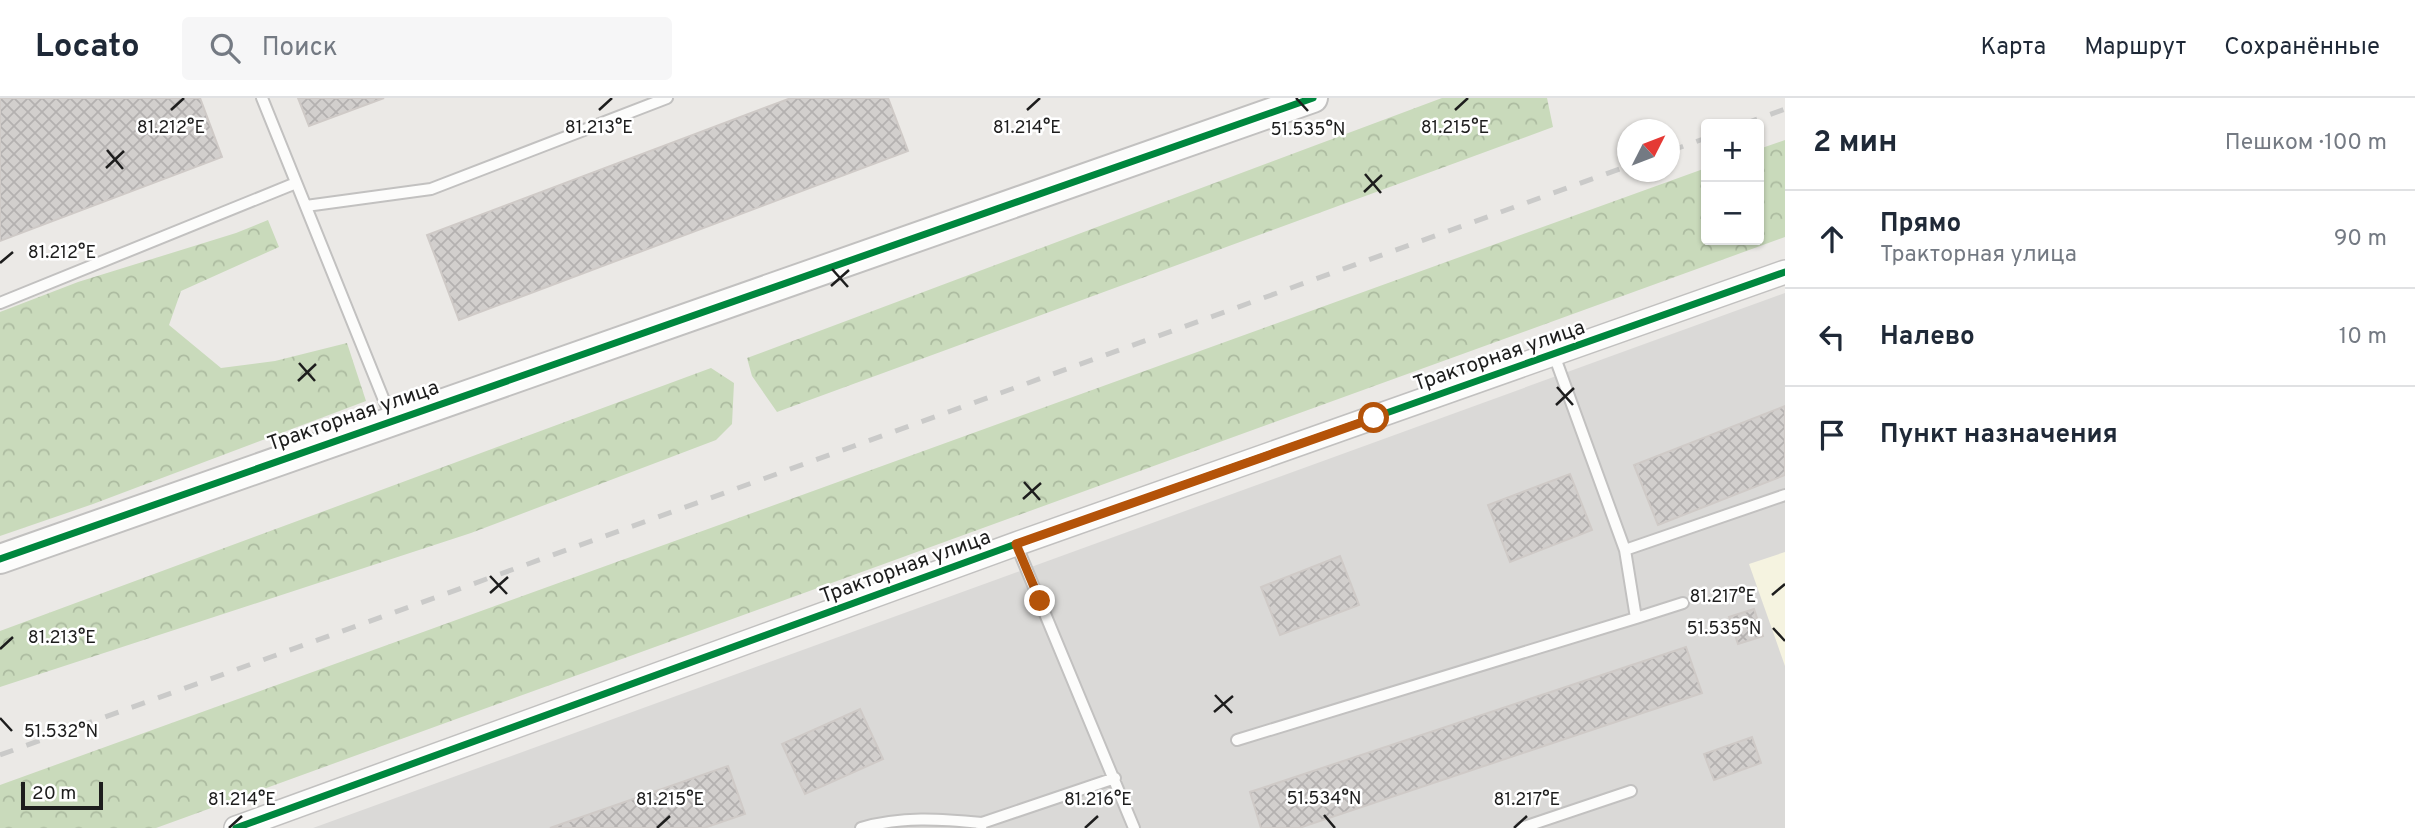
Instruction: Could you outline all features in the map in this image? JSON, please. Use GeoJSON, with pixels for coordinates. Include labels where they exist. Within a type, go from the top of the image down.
{"type":"FeatureCollection","features":[{"type":"Feature","properties":{"kind":"street","name":"Тракторная улица"},"geometry":{"type":"LineString","coordinates":[[0,559],[1313,98]]}},
{"type":"Feature","properties":{"kind":"street","name":"Тракторная улица"},"geometry":{"type":"LineString","coordinates":[[236,828],[1016,544],[1785,272]]}},
{"type":"Feature","properties":{"kind":"lane"},"geometry":{"type":"LineString","coordinates":[[262,98],[393,420]]}},
{"type":"Feature","properties":{"kind":"lane"},"geometry":{"type":"LineString","coordinates":[[306,206],[431,189],[667,98]]}},
{"type":"Feature","properties":{"kind":"lane"},"geometry":{"type":"LineString","coordinates":[[0,303],[296,183]]}},
{"type":"Feature","properties":{"kind":"lane"},"geometry":{"type":"LineString","coordinates":[[1554,355],[1625,550],[1636,618]]}},
{"type":"Feature","properties":{"kind":"lane"},"geometry":{"type":"LineString","coordinates":[[1625,550],[1785,495]]}},
{"type":"Feature","properties":{"kind":"lane"},"geometry":{"type":"LineString","coordinates":[[1016,544],[1134,828]]}},
{"type":"Feature","properties":{"kind":"lane"},"geometry":{"type":"LineString","coordinates":[[1237,740],[1683,603]]}},
{"type":"Feature","properties":{"kind":"lane"},"geometry":{"type":"LineString","coordinates":[[861,828],[916,819],[982,826],[1115,778]]}},
{"type":"Feature","properties":{"kind":"lane"},"geometry":{"type":"LineString","coordinates":[[1521,828],[1630,791]]}},
{"type":"Feature","properties":{"kind":"shaded area"},"geometry":{"type":"Polygon","coordinates":[[[1785,293],[1785,828],[313,828],[1785,293]]]}},
{"type":"Feature","properties":{"kind":"shaded area"},"geometry":{"type":"Polygon","coordinates":[[[1785,552],[1785,666],[1749,564],[1785,552]]]}},
{"type":"Feature","properties":{"kind":"green space"},"geometry":{"type":"Polygon","coordinates":[[[1442,98],[1547,98],[1553,127],[777,412],[752,376],[747,358],[1442,98]]]}},
{"type":"Feature","properties":{"kind":"green space"},"geometry":{"type":"Polygon","coordinates":[[[1785,140],[1785,237],[1764,245],[1764,182],[1764,147],[1785,140]]]}},
{"type":"Feature","properties":{"kind":"green space"},"geometry":{"type":"Polygon","coordinates":[[[1701,170],[1701,245],[1763,245],[156,828],[0,828],[0,785],[1667,182],[1680,182],[1680,177],[1701,170]]]}},
{"type":"Feature","properties":{"kind":"green space"},"geometry":{"type":"Polygon","coordinates":[[[268,220],[279,247],[181,291],[169,325],[221,368],[275,361],[347,343],[366,401],[93,504],[0,536],[0,312],[78,282],[236,233],[268,220]]]}},
{"type":"Feature","properties":{"kind":"green space"},"geometry":{"type":"Polygon","coordinates":[[[711,368],[734,383],[732,424],[716,440],[471,533],[0,687],[0,631],[711,368]]]}},
{"type":"Feature","properties":{"kind":"building"},"geometry":{"type":"Polygon","coordinates":[[[0,98],[200,98],[222,157],[0,241],[0,98]]]}},
{"type":"Feature","properties":{"kind":"building"},"geometry":{"type":"Polygon","coordinates":[[[298,98],[384,98],[309,126],[298,98]]]}},
{"type":"Feature","properties":{"kind":"building"},"geometry":{"type":"Polygon","coordinates":[[[791,98],[888,98],[908,151],[459,320],[427,235],[791,98]]]}},
{"type":"Feature","properties":{"kind":"building"},"geometry":{"type":"Polygon","coordinates":[[[1785,406],[1785,475],[1658,525],[1634,465],[1785,406]]]}},
{"type":"Feature","properties":{"kind":"building"},"geometry":{"type":"Polygon","coordinates":[[[1570,474],[1592,530],[1510,562],[1488,505],[1570,474]]]}},
{"type":"Feature","properties":{"kind":"building"},"geometry":{"type":"Polygon","coordinates":[[[1340,556],[1359,605],[1280,635],[1261,587],[1340,556]]]}},
{"type":"Feature","properties":{"kind":"building"},"geometry":{"type":"Polygon","coordinates":[[[1754,609],[1763,636],[1738,644],[1729,617],[1754,609]]]}},
{"type":"Feature","properties":{"kind":"building"},"geometry":{"type":"Polygon","coordinates":[[[1686,647],[1702,693],[1299,828],[1261,828],[1250,792],[1686,647]]]}},
{"type":"Feature","properties":{"kind":"building"},"geometry":{"type":"Polygon","coordinates":[[[860,709],[883,759],[805,794],[782,744],[860,709]]]}},
{"type":"Feature","properties":{"kind":"building"},"geometry":{"type":"Polygon","coordinates":[[[1752,737],[1761,763],[1714,780],[1704,754],[1752,737]]]}},
{"type":"Feature","properties":{"kind":"building"},"geometry":{"type":"Polygon","coordinates":[[[728,766],[745,814],[704,828],[550,828],[728,766]]]}},
{"type":"Feature","properties":{"kind":"railway"},"geometry":{"type":"LineString","coordinates":[[1758,119],[1785,109]]}},
{"type":"Feature","properties":{"kind":"railway"},"geometry":{"type":"LineString","coordinates":[[1680,147],[1701,140]]}},
{"type":"Feature","properties":{"kind":"railway"},"geometry":{"type":"LineString","coordinates":[[0,755],[1617,170]]}},
{"type":"Feature","properties":{"kind":"cycle path"},"geometry":{"type":"LineString","coordinates":[[0,559],[1313,98]]}},
{"type":"Feature","properties":{"kind":"cycle path"},"geometry":{"type":"LineString","coordinates":[[236,828],[1016,544],[1785,272]]}},
{"type":"Feature","properties":{"kind":"route"},"geometry":{"type":"LineString","coordinates":[[1040,601],[1016,544],[1374,418]]}}]}
